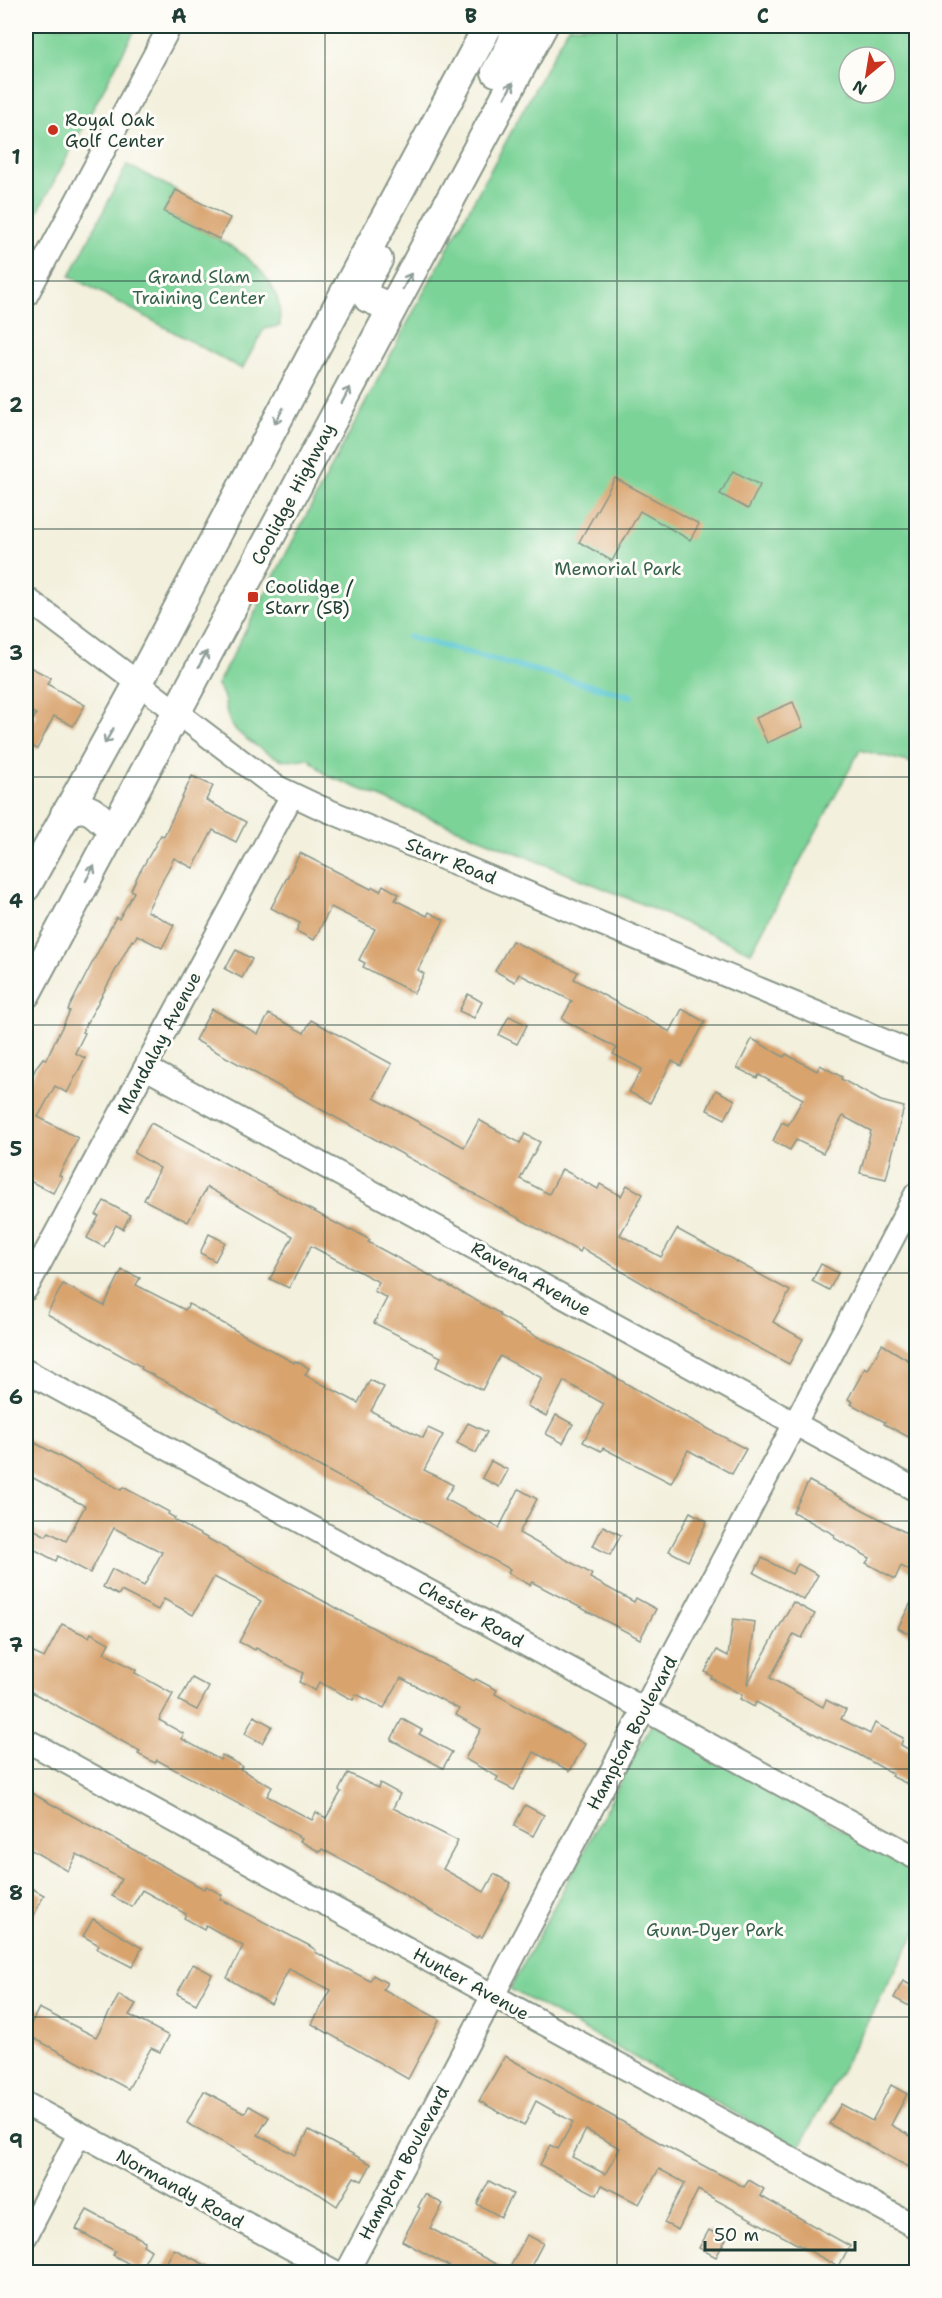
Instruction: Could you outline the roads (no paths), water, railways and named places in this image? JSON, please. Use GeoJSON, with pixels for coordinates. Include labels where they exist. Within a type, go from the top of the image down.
{"type":"FeatureCollection","features":[{"type":"Feature","properties":{"kind":"main road"},"geometry":{"type":"LineString","coordinates":[[26,887],[138,684],[330,319],[488,26]]}},
{"type":"Feature","properties":{"kind":"main road"},"geometry":{"type":"LineString","coordinates":[[468,167],[477,109],[513,40],[515,34],[512,26]]}},
{"type":"Feature","properties":{"kind":"main road","name":"Coolidge Highway"},"geometry":{"type":"LineString","coordinates":[[26,994],[543,26]]}},
{"type":"Feature","properties":{"kind":"main road"},"geometry":{"type":"LineString","coordinates":[[392,308],[368,298],[364,291],[365,285],[419,182],[432,132]]}},
{"type":"Feature","properties":{"kind":"main road"},"geometry":{"type":"LineString","coordinates":[[65,813],[76,807],[87,808],[113,830]]}},
{"type":"Feature","properties":{"kind":"street"},"geometry":{"type":"LineString","coordinates":[[26,296],[170,26]]}},
{"type":"Feature","properties":{"kind":"street","name":"Starr Road"},"geometry":{"type":"LineString","coordinates":[[26,598],[265,779],[292,795],[916,1054]]}},
{"type":"Feature","properties":{"kind":"street","name":"Mandalay Avenue"},"geometry":{"type":"LineString","coordinates":[[26,1289],[292,795]]}},
{"type":"Feature","properties":{"kind":"street","name":"Ravena Avenue"},"geometry":{"type":"LineString","coordinates":[[146,1068],[916,1490]]}},
{"type":"Feature","properties":{"kind":"street","name":"Hampton Boulevard"},"geometry":{"type":"LineString","coordinates":[[346,2272],[494,1996],[916,1194]]}},
{"type":"Feature","properties":{"kind":"street","name":"Chester Road"},"geometry":{"type":"LineString","coordinates":[[26,1371],[916,1858]]}},
{"type":"Feature","properties":{"kind":"street","name":"Hunter Avenue"},"geometry":{"type":"LineString","coordinates":[[26,1740],[916,2227]]}},
{"type":"Feature","properties":{"kind":"street","name":"Normandy Road"},"geometry":{"type":"LineString","coordinates":[[26,2104],[335,2272]]}},
{"type":"Feature","properties":{"kind":"street"},"geometry":{"type":"LineString","coordinates":[[26,2236],[79,2134]]}},
{"type":"Feature","properties":{"kind":"waterway"},"geometry":{"type":"LineString","coordinates":[[409,637],[631,696]]}},
{"type":"Feature","properties":{"kind":"place","name":"Royal Oak Golf Center"},"geometry":{"type":"Point","coordinates":[53,130]}},
{"type":"Feature","properties":{"kind":"place","name":"Coolidge / Starr (SB)"},"geometry":{"type":"Point","coordinates":[253,597]}},
{"type":"Feature","properties":{"kind":"park label","name":"Grand Slam Training Center"},"geometry":{"type":"Point","coordinates":[199,287]}},
{"type":"Feature","properties":{"kind":"park label","name":"Memorial Park"},"geometry":{"type":"Point","coordinates":[618,569]}},
{"type":"Feature","properties":{"kind":"park label","name":"Gunn-Dyer Park"},"geometry":{"type":"Point","coordinates":[715,1930]}}]}
